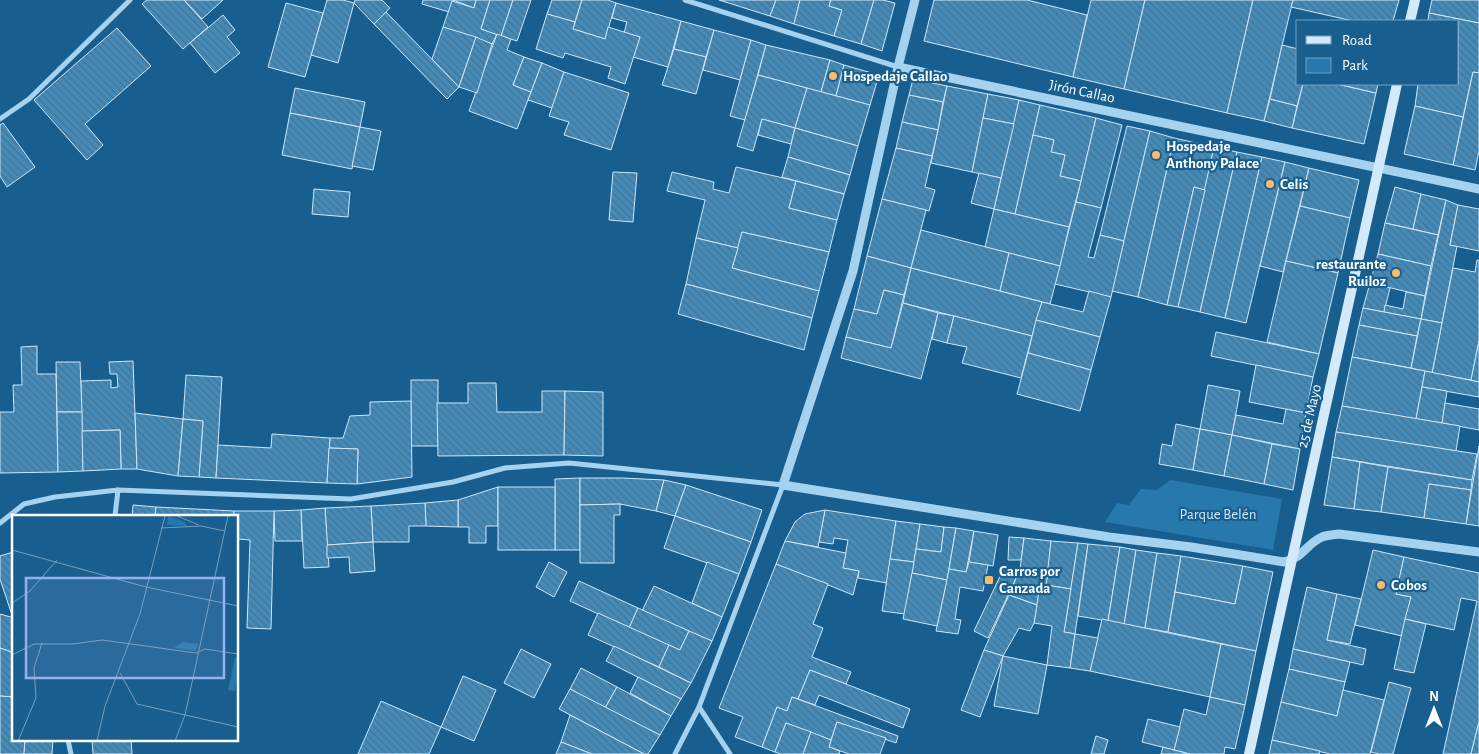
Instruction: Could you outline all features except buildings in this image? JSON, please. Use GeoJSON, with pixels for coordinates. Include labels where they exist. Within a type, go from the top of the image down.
{"type":"FeatureCollection","features":[{"type":"Feature","properties":{"kind":"main road"},"geometry":{"type":"LineString","coordinates":[[1410,20],[1415,0]]}},
{"type":"Feature","properties":{"kind":"main road","name":"25 de Mayo"},"geometry":{"type":"LineString","coordinates":[[1249,754],[1397,85]]}},
{"type":"Feature","properties":{"kind":"street"},"geometry":{"type":"LineString","coordinates":[[0,119],[29,99],[130,0]]}},
{"type":"Feature","properties":{"kind":"street","name":"Jirón Callao"},"geometry":{"type":"LineString","coordinates":[[685,0],[898,67],[1479,189]]}},
{"type":"Feature","properties":{"kind":"street"},"geometry":{"type":"LineString","coordinates":[[675,754],[699,707],[783,485],[853,271],[898,67],[915,0]]}},
{"type":"Feature","properties":{"kind":"street"},"geometry":{"type":"LineString","coordinates":[[0,523],[24,504],[55,497],[118,490],[351,499],[453,482],[505,468],[569,463],[783,485],[1109,537],[1191,547],[1284,562],[1300,556],[1309,545],[1323,536],[1339,534],[1479,552]]}},
{"type":"Feature","properties":{"kind":"street"},"geometry":{"type":"LineString","coordinates":[[115,515],[118,490]]}},
{"type":"Feature","properties":{"kind":"street"},"geometry":{"type":"LineString","coordinates":[[699,707],[730,754]]}},
{"type":"Feature","properties":{"kind":"green space","name":"Parque Belén"},"geometry":{"type":"Polygon","coordinates":[[[1170,480],[1282,499],[1273,550],[1105,522],[1117,503],[1129,505],[1141,489],[1157,490],[1170,480]]]}},
{"type":"Feature","properties":{"kind":"place","name":"Hospedaje Callao"},"geometry":{"type":"Point","coordinates":[833,76]}},
{"type":"Feature","properties":{"kind":"place","name":"Hospedaje Anthony Palace"},"geometry":{"type":"Point","coordinates":[1156,155]}},
{"type":"Feature","properties":{"kind":"place","name":"Celis"},"geometry":{"type":"Point","coordinates":[1270,184]}},
{"type":"Feature","properties":{"kind":"place","name":"restaurante Ruiloz"},"geometry":{"type":"Point","coordinates":[1396,273]}},
{"type":"Feature","properties":{"kind":"place","name":"Carros por Canzada"},"geometry":{"type":"Point","coordinates":[989,580]}},
{"type":"Feature","properties":{"kind":"place","name":"Cobos"},"geometry":{"type":"Point","coordinates":[1381,585]}}]}
